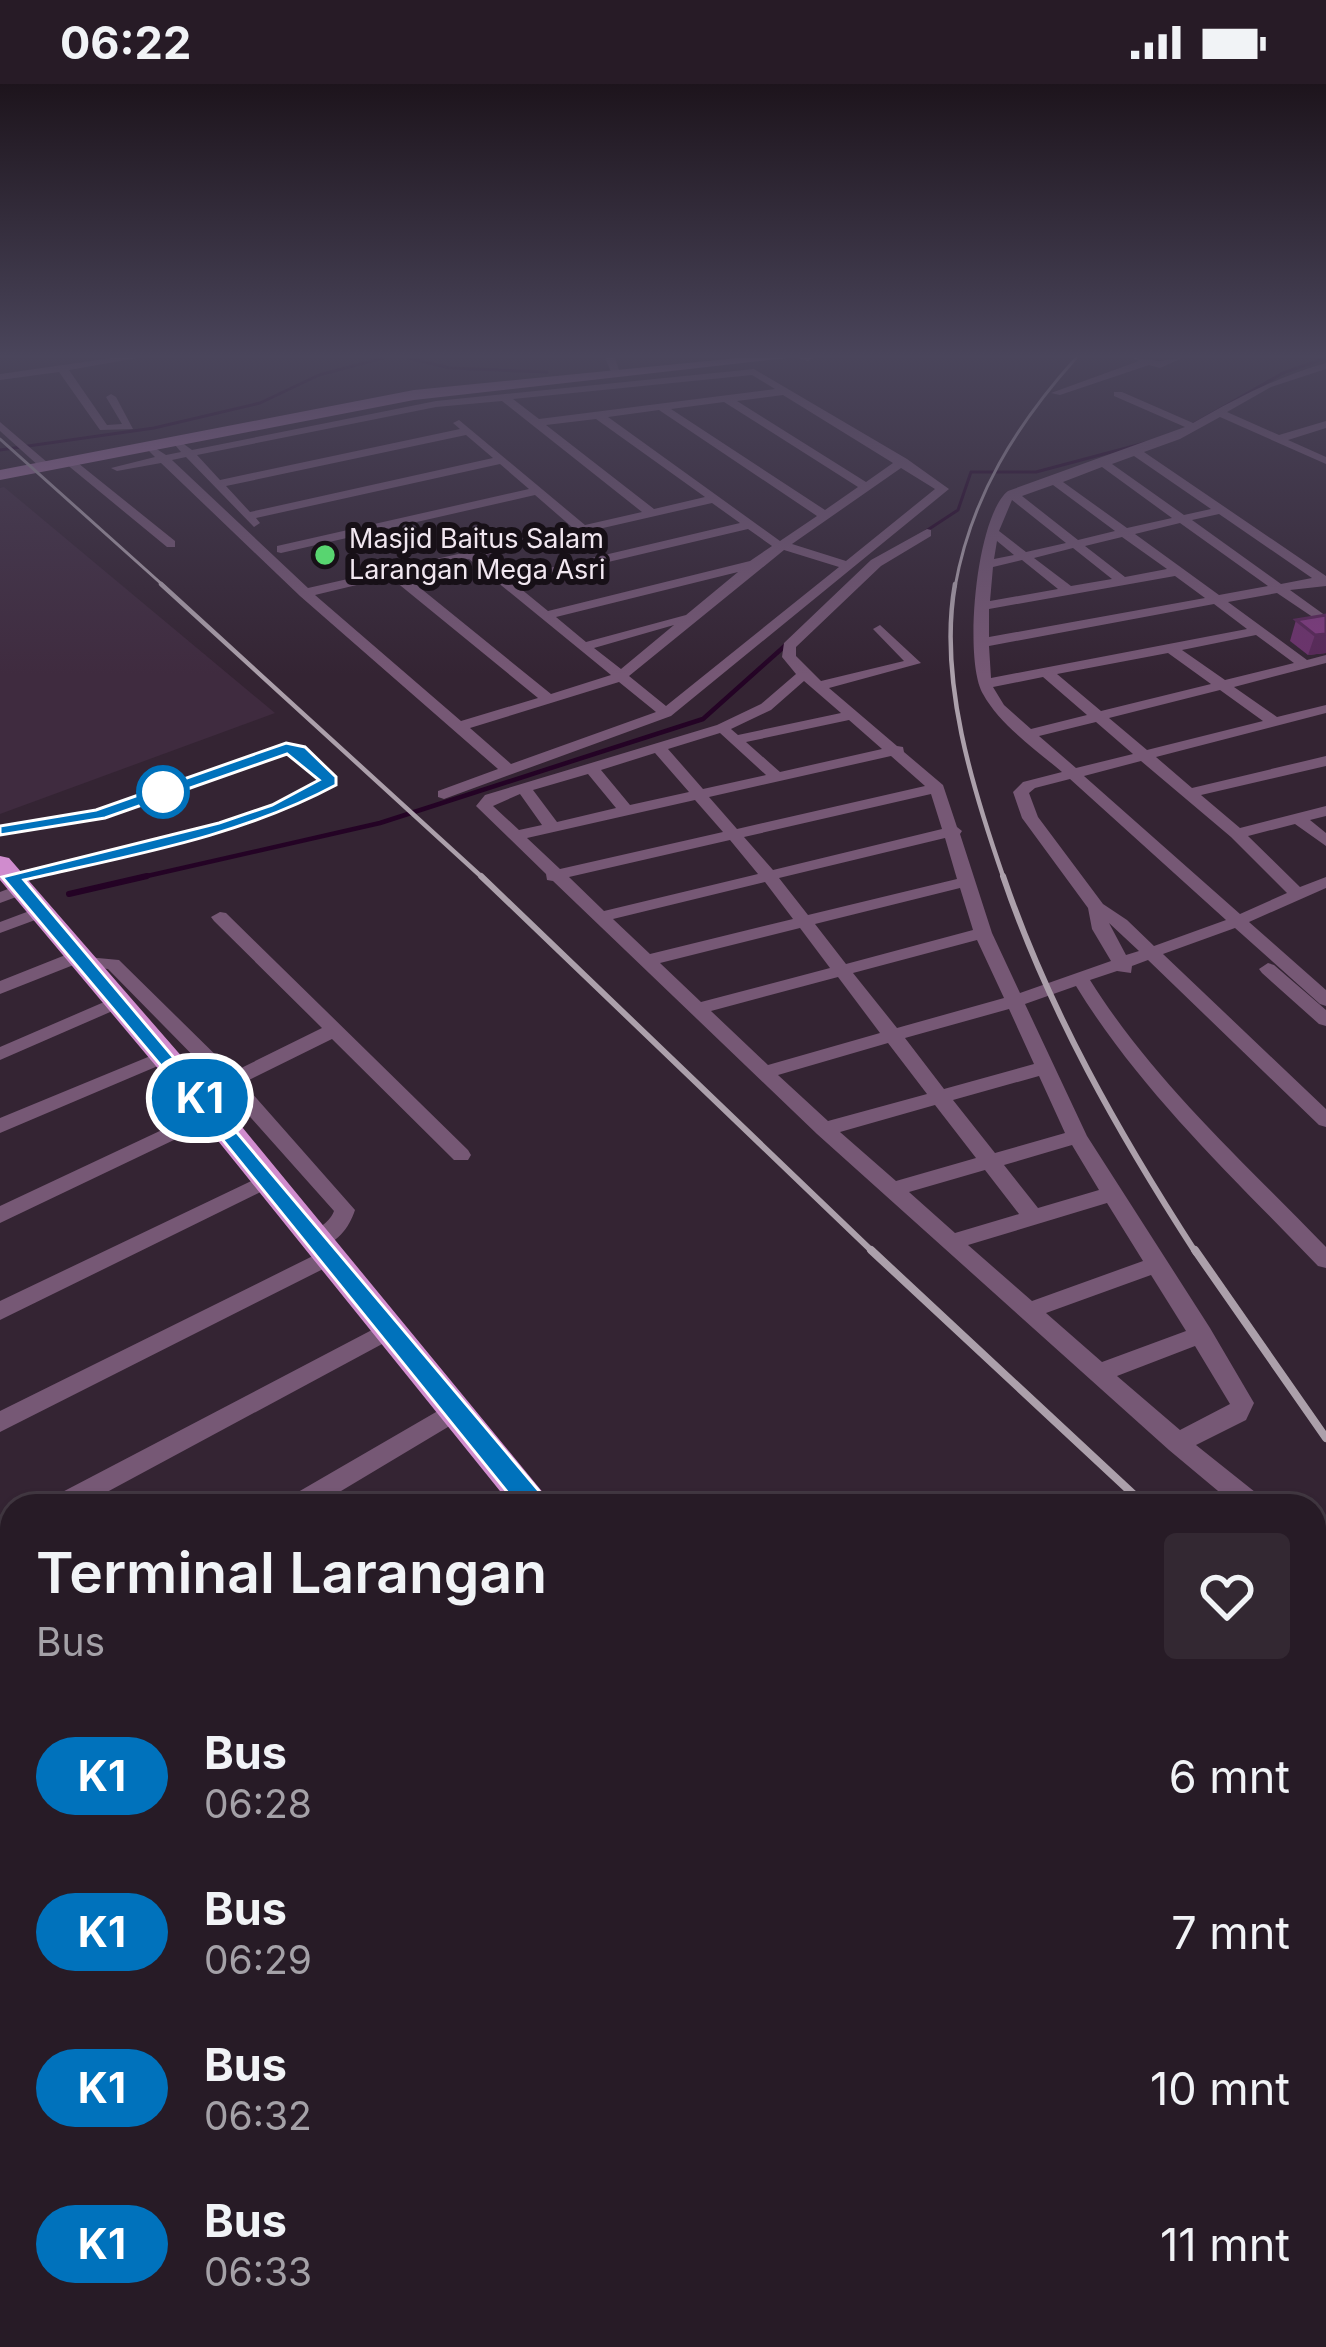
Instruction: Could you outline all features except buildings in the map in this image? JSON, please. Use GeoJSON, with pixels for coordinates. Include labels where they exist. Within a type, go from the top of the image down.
{"type":"FeatureCollection","features":[{"type":"Feature","properties":{"kind":"highway"},"geometry":{"type":"LineString","coordinates":[[15,891],[164,1056],[212,1091],[266,1181],[525,1494]]}},
{"type":"Feature","properties":{"kind":"main road"},"geometry":{"type":"LineString","coordinates":[[0,475],[54,464]]}},
{"type":"Feature","properties":{"kind":"street"},"geometry":{"type":"LineString","coordinates":[[73,464],[171,544]]}},
{"type":"Feature","properties":{"kind":"street"},"geometry":{"type":"LineString","coordinates":[[117,468],[128,464]]}},
{"type":"Feature","properties":{"kind":"street"},"geometry":{"type":"LineString","coordinates":[[168,464],[509,771]]}},
{"type":"Feature","properties":{"kind":"street"},"geometry":{"type":"LineString","coordinates":[[198,464],[281,549],[313,591]]}},
{"type":"Feature","properties":{"kind":"street"},"geometry":{"type":"LineString","coordinates":[[217,484],[314,464]]}},
{"type":"Feature","properties":{"kind":"street"},"geometry":{"type":"LineString","coordinates":[[247,516],[486,464]]}},
{"type":"Feature","properties":{"kind":"street"},"geometry":{"type":"LineString","coordinates":[[506,464],[582,529]]}},
{"type":"Feature","properties":{"kind":"street"},"geometry":{"type":"LineString","coordinates":[[588,464],[651,513]]}},
{"type":"Feature","properties":{"kind":"street"},"geometry":{"type":"LineString","coordinates":[[665,464],[783,546],[846,566]]}},
{"type":"Feature","properties":{"kind":"street"},"geometry":{"type":"LineString","coordinates":[[746,464],[827,517]]}},
{"type":"Feature","properties":{"kind":"street"},"geometry":{"type":"LineString","coordinates":[[829,464],[866,487]]}},
{"type":"Feature","properties":{"kind":"street"},"geometry":{"type":"LineString","coordinates":[[461,726],[620,677],[755,564],[899,464]]}},
{"type":"Feature","properties":{"kind":"street"},"geometry":{"type":"LineString","coordinates":[[444,794],[666,712],[941,494],[940,484],[907,464]]}},
{"type":"Feature","properties":{"kind":"street"},"geometry":{"type":"LineString","coordinates":[[1102,464],[1012,494],[1000,503],[986,566],[980,643],[985,684],[999,708],[1326,1020]]}},
{"type":"Feature","properties":{"kind":"street"},"geometry":{"type":"LineString","coordinates":[[1105,464],[1326,622]]}},
{"type":"Feature","properties":{"kind":"street"},"geometry":{"type":"LineString","coordinates":[[1153,464],[1325,581]]}},
{"type":"Feature","properties":{"kind":"street"},"geometry":{"type":"LineString","coordinates":[[1053,480],[1304,664]]}},
{"type":"Feature","properties":{"kind":"street"},"geometry":{"type":"LineString","coordinates":[[281,549],[537,491]]}},
{"type":"Feature","properties":{"kind":"street"},"geometry":{"type":"LineString","coordinates":[[1012,494],[1123,581]]}},
{"type":"Feature","properties":{"kind":"street"},"geometry":{"type":"LineString","coordinates":[[207,500],[228,496]]}},
{"type":"Feature","properties":{"kind":"street"},"geometry":{"type":"LineString","coordinates":[[313,591],[713,499]]}},
{"type":"Feature","properties":{"kind":"street"},"geometry":{"type":"LineString","coordinates":[[986,566],[1221,510]]}},
{"type":"Feature","properties":{"kind":"street"},"geometry":{"type":"LineString","coordinates":[[505,582],[749,525]]}},
{"type":"Feature","properties":{"kind":"street"},"geometry":{"type":"LineString","coordinates":[[927,532],[876,563],[789,646],[789,657],[937,788],[983,933],[1017,996],[1077,1137],[1242,1403],[1238,1413],[1177,1443]]}},
{"type":"Feature","properties":{"kind":"street"},"geometry":{"type":"LineString","coordinates":[[994,533],[1069,591]]}},
{"type":"Feature","properties":{"kind":"street"},"geometry":{"type":"LineString","coordinates":[[470,554],[666,712]]}},
{"type":"Feature","properties":{"kind":"street"},"geometry":{"type":"LineString","coordinates":[[546,615],[755,564]]}},
{"type":"Feature","properties":{"kind":"street"},"geometry":{"type":"LineString","coordinates":[[392,572],[550,699]]}},
{"type":"Feature","properties":{"kind":"street"},"geometry":{"type":"LineString","coordinates":[[985,606],[1180,572]]}},
{"type":"Feature","properties":{"kind":"street"},"geometry":{"type":"LineString","coordinates":[[980,643],[1325,581]]}},
{"type":"Feature","properties":{"kind":"street"},"geometry":{"type":"LineString","coordinates":[[586,646],[695,614]]}},
{"type":"Feature","properties":{"kind":"street"},"geometry":{"type":"LineString","coordinates":[[728,734],[811,680],[914,663],[880,629]]}},
{"type":"Feature","properties":{"kind":"street"},"geometry":{"type":"LineString","coordinates":[[985,684],[1258,631]]}},
{"type":"Feature","properties":{"kind":"street"},"geometry":{"type":"LineString","coordinates":[[1172,649],[1276,723]]}},
{"type":"Feature","properties":{"kind":"street"},"geometry":{"type":"LineString","coordinates":[[1029,734],[1326,659]]}},
{"type":"Feature","properties":{"kind":"street"},"geometry":{"type":"LineString","coordinates":[[1047,674],[1237,834],[1297,893]]}},
{"type":"Feature","properties":{"kind":"street"},"geometry":{"type":"LineString","coordinates":[[1326,709],[1145,757],[1068,772],[1023,788],[1023,803],[1097,908],[1121,924],[1326,1120]]}},
{"type":"Feature","properties":{"kind":"street"},"geometry":{"type":"LineString","coordinates":[[851,715],[659,748],[491,798],[484,806],[824,1129],[1240,1494]]}},
{"type":"Feature","properties":{"kind":"street"},"geometry":{"type":"LineString","coordinates":[[728,734],[776,776]]}},
{"type":"Feature","properties":{"kind":"street"},"geometry":{"type":"LineString","coordinates":[[659,748],[768,875],[1032,1216]]}},
{"type":"Feature","properties":{"kind":"street"},"geometry":{"type":"LineString","coordinates":[[514,836],[898,750]]}},
{"type":"Feature","properties":{"kind":"street"},"geometry":{"type":"LineString","coordinates":[[1190,793],[1326,760]]}},
{"type":"Feature","properties":{"kind":"street"},"geometry":{"type":"LineString","coordinates":[[592,769],[626,810]]}},
{"type":"Feature","properties":{"kind":"street"},"geometry":{"type":"LineString","coordinates":[[553,876],[937,788]]}},
{"type":"Feature","properties":{"kind":"street"},"geometry":{"type":"LineString","coordinates":[[524,790],[553,828]]}},
{"type":"Feature","properties":{"kind":"street"},"geometry":{"type":"LineString","coordinates":[[1237,834],[1326,811]]}},
{"type":"Feature","properties":{"kind":"street"},"geometry":{"type":"LineString","coordinates":[[1298,818],[1326,841]]}},
{"type":"Feature","properties":{"kind":"street"},"geometry":{"type":"LineString","coordinates":[[600,917],[954,831]]}},
{"type":"Feature","properties":{"kind":"street"},"geometry":{"type":"LineString","coordinates":[[645,961],[968,881]]}},
{"type":"Feature","properties":{"kind":"street"},"geometry":{"type":"LineString","coordinates":[[762,1069],[1235,931],[1326,881]]}},
{"type":"Feature","properties":{"kind":"street"},"geometry":{"type":"LineString","coordinates":[[0,928],[15,891]]}},
{"type":"Feature","properties":{"kind":"street"},"geometry":{"type":"LineString","coordinates":[[1097,908],[1116,967]]}},
{"type":"Feature","properties":{"kind":"street"},"geometry":{"type":"LineString","coordinates":[[220,917],[461,1155]]}},
{"type":"Feature","properties":{"kind":"street"},"geometry":{"type":"LineString","coordinates":[[1235,931],[1326,1000]]}},
{"type":"Feature","properties":{"kind":"street"},"geometry":{"type":"LineString","coordinates":[[697,1009],[983,933]]}},
{"type":"Feature","properties":{"kind":"street"},"geometry":{"type":"LineString","coordinates":[[0,988],[81,959],[113,964],[212,1091],[345,1210],[323,1248],[0,1422]]}},
{"type":"Feature","properties":{"kind":"street"},"geometry":{"type":"LineString","coordinates":[[1080,978],[1107,1026],[1136,1063],[1326,1260]]}},
{"type":"Feature","properties":{"kind":"street"},"geometry":{"type":"LineString","coordinates":[[0,1054],[118,1002]]}},
{"type":"Feature","properties":{"kind":"street"},"geometry":{"type":"LineString","coordinates":[[0,1215],[329,1028]]}},
{"type":"Feature","properties":{"kind":"street"},"geometry":{"type":"LineString","coordinates":[[0,1126],[164,1056]]}},
{"type":"Feature","properties":{"kind":"street"},"geometry":{"type":"LineString","coordinates":[[824,1129],[1044,1068]]}},
{"type":"Feature","properties":{"kind":"street"},"geometry":{"type":"LineString","coordinates":[[894,1189],[1077,1137]]}},
{"type":"Feature","properties":{"kind":"street"},"geometry":{"type":"LineString","coordinates":[[0,1311],[266,1181]]}},
{"type":"Feature","properties":{"kind":"street"},"geometry":{"type":"LineString","coordinates":[[952,1243],[1112,1194]]}},
{"type":"Feature","properties":{"kind":"street"},"geometry":{"type":"LineString","coordinates":[[1028,1311],[1158,1264]]}},
{"type":"Feature","properties":{"kind":"street"},"geometry":{"type":"LineString","coordinates":[[81,1494],[389,1330]]}},
{"type":"Feature","properties":{"kind":"street"},"geometry":{"type":"LineString","coordinates":[[1099,1373],[1202,1334]]}},
{"type":"Feature","properties":{"kind":"street"},"geometry":{"type":"LineString","coordinates":[[318,1494],[455,1411]]}},
{"type":"Feature","properties":{"kind":"shaded area"},"geometry":{"type":"Polygon","coordinates":[[[0,488],[275,713],[0,814],[0,488]]]}},
{"type":"Feature","properties":{"kind":"waterway"},"geometry":{"type":"LineString","coordinates":[[926,531],[958,510],[971,472],[1036,472],[1068,464]]}},
{"type":"Feature","properties":{"kind":"waterway"},"geometry":{"type":"LineString","coordinates":[[134,879],[380,823],[703,719],[787,644]]}},
{"type":"Feature","properties":{"kind":"waterway"},"geometry":{"type":"LineString","coordinates":[[134,879],[147,876]]}},
{"type":"Feature","properties":{"kind":"waterway"},"geometry":{"type":"LineString","coordinates":[[69,894],[134,879]]}},
{"type":"Feature","properties":{"kind":"railway"},"geometry":{"type":"LineString","coordinates":[[27,464],[165,587]]}},
{"type":"Feature","properties":{"kind":"railway"},"geometry":{"type":"LineString","coordinates":[[955,587],[972,523],[999,464]]}},
{"type":"Feature","properties":{"kind":"railway"},"geometry":{"type":"LineString","coordinates":[[161,584],[484,879]]}},
{"type":"Feature","properties":{"kind":"railway"},"geometry":{"type":"LineString","coordinates":[[955,584],[951,658],[961,734],[1003,876]]}},
{"type":"Feature","properties":{"kind":"railway"},"geometry":{"type":"LineString","coordinates":[[481,876],[874,1253]]}},
{"type":"Feature","properties":{"kind":"railway"},"geometry":{"type":"LineString","coordinates":[[1003,876],[1042,975],[1088,1070],[1196,1253]]}},
{"type":"Feature","properties":{"kind":"railway"},"geometry":{"type":"LineString","coordinates":[[871,1250],[1133,1494]]}},
{"type":"Feature","properties":{"kind":"railway"},"geometry":{"type":"LineString","coordinates":[[1195,1250],[1326,1438]]}},
{"type":"Feature","properties":{"kind":"bus line","name":"K1"},"geometry":{"type":"LineString","coordinates":[[0,830],[99,814],[286,748],[299,750],[330,781],[325,788],[225,827],[12,877],[213,1113],[525,1494]]}},
{"type":"Feature","properties":{"kind":"place","name":"Masjid Baitus Salam Larangan Mega Asri"},"geometry":{"type":"Point","coordinates":[325,555]}}]}
